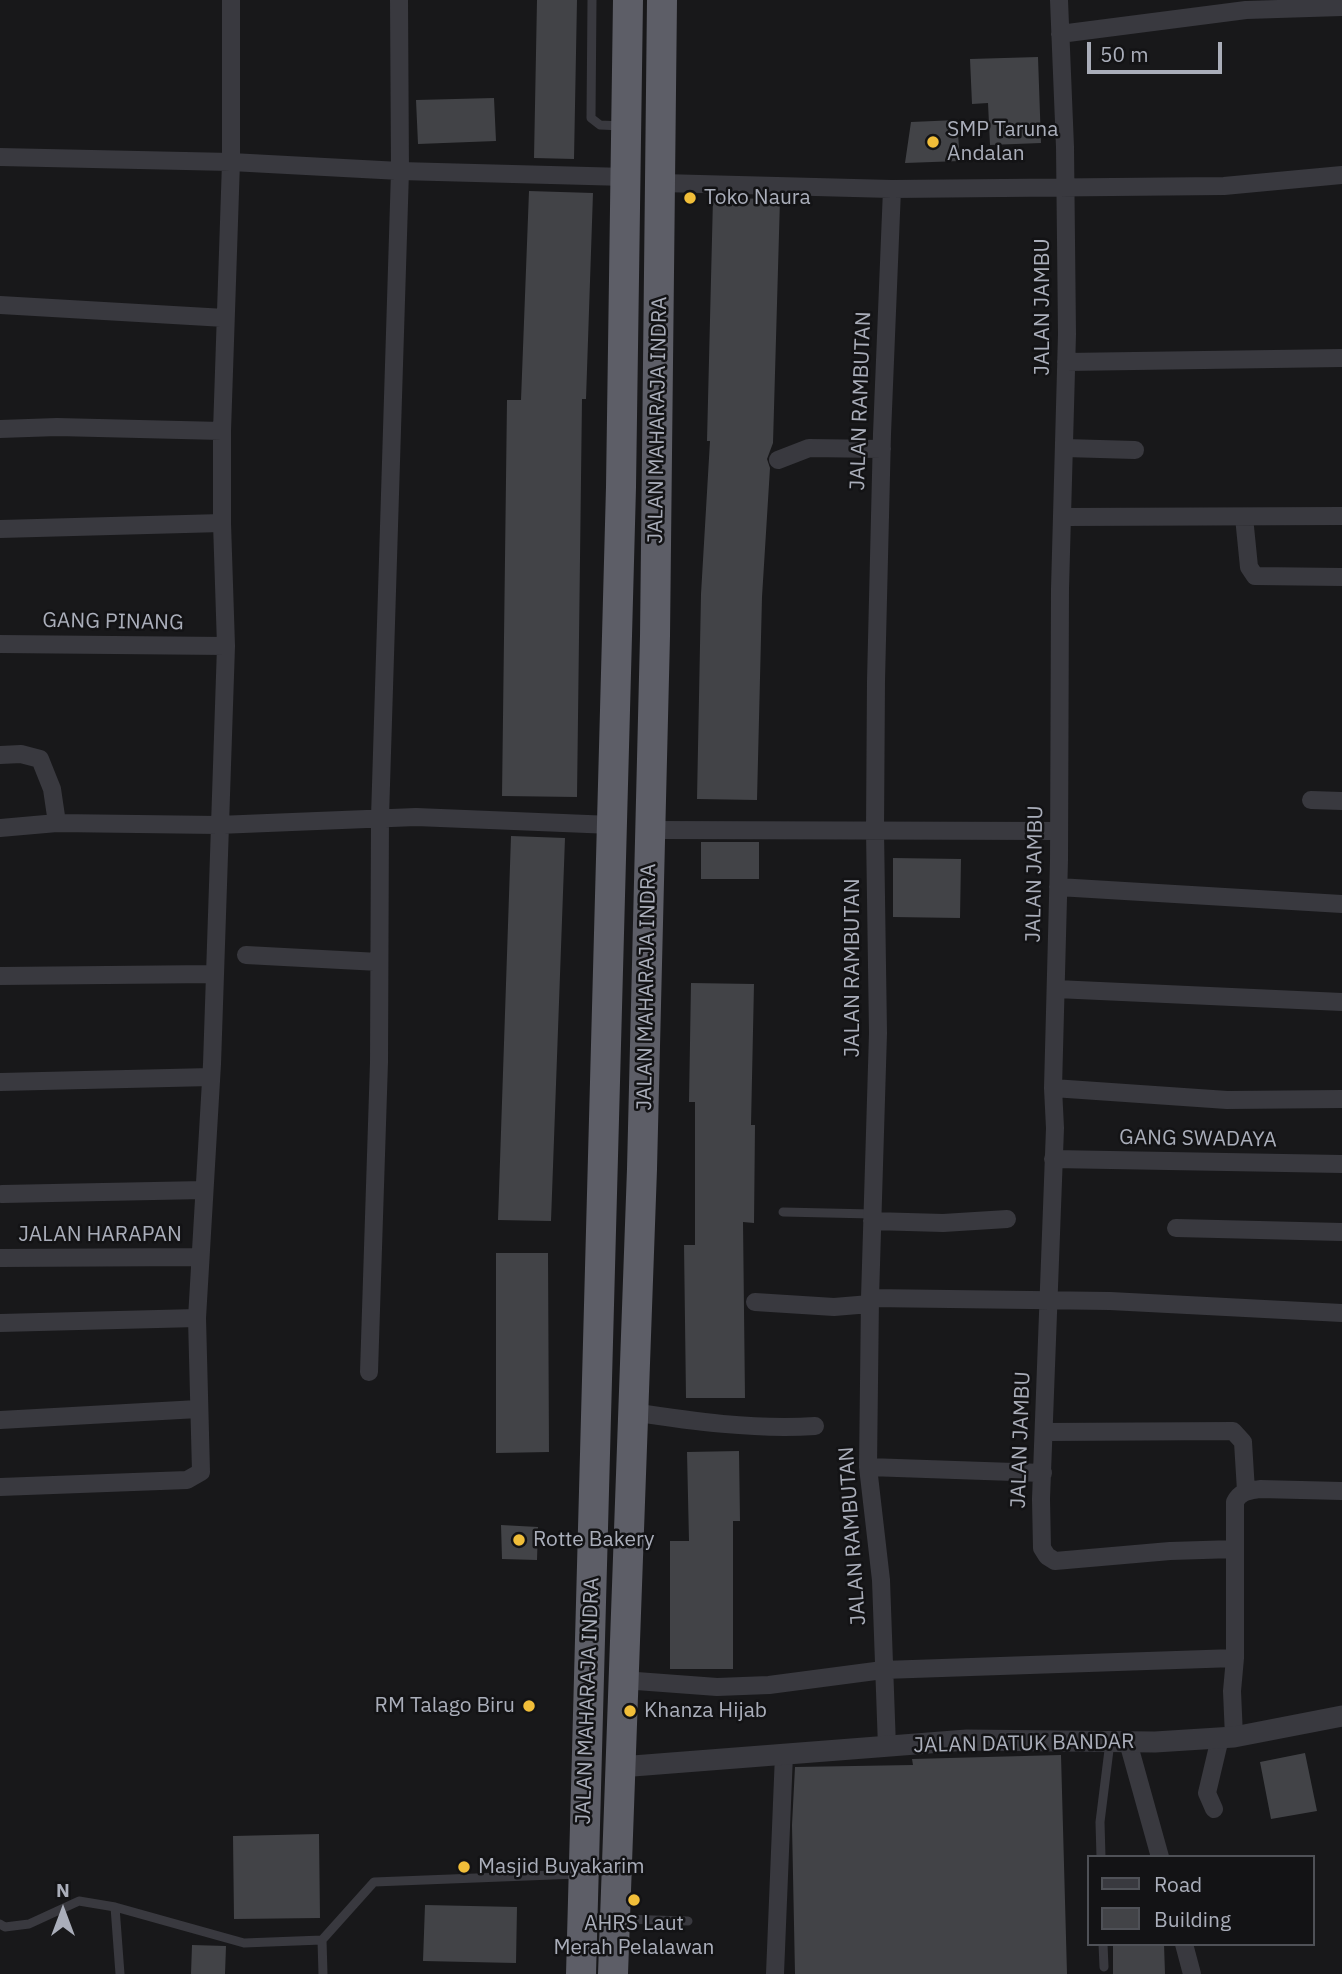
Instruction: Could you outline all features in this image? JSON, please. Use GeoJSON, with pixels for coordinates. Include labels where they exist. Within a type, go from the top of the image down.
{"type":"FeatureCollection","features":[{"type":"Feature","properties":{"kind":"highway","name":"JALAN MAHARAJA INDRA"},"geometry":{"type":"LineString","coordinates":[[580,1974],[611,825],[628,0]]}},
{"type":"Feature","properties":{"kind":"highway","name":"JALAN MAHARAJA INDRA"},"geometry":{"type":"LineString","coordinates":[[613,1974],[636,1340],[650,830],[662,183],[662,0]]}},
{"type":"Feature","properties":{"kind":"highway"},"geometry":{"type":"LineString","coordinates":[[598,1339],[636,1340]]}},
{"type":"Feature","properties":{"kind":"street"},"geometry":{"type":"LineString","coordinates":[[0,1487],[187,1480],[201,1472],[197,1318],[212,1077],[218,825],[226,646],[222,431],[231,162],[231,0]]}},
{"type":"Feature","properties":{"kind":"street"},"geometry":{"type":"LineString","coordinates":[[369,1373],[379,1062],[380,817],[400,171],[399,0]]}},
{"type":"Feature","properties":{"kind":"street","name":"JALAN JAMBU"},"geometry":{"type":"LineString","coordinates":[[1059,0],[1065,186],[1066,362],[1060,589],[1054,1159],[1041,1499],[1042,1548],[1046,1556],[1055,1561],[1170,1551],[1235,1549]]}},
{"type":"Feature","properties":{"kind":"street"},"geometry":{"type":"LineString","coordinates":[[1060,34],[1246,10],[1342,7]]}},
{"type":"Feature","properties":{"kind":"street"},"geometry":{"type":"LineString","coordinates":[[0,156],[626,177]]}},
{"type":"Feature","properties":{"kind":"street"},"geometry":{"type":"LineString","coordinates":[[662,183],[892,189],[1224,186],[1342,175]]}},
{"type":"Feature","properties":{"kind":"street","name":"JALAN RAMBUTAN"},"geometry":{"type":"LineString","coordinates":[[887,1747],[881,1580],[868,1467],[878,1033],[875,830],[882,449],[892,189]]}},
{"type":"Feature","properties":{"kind":"street"},"geometry":{"type":"LineString","coordinates":[[0,305],[225,318]]}},
{"type":"Feature","properties":{"kind":"street"},"geometry":{"type":"LineString","coordinates":[[1066,362],[1342,358]]}},
{"type":"Feature","properties":{"kind":"street"},"geometry":{"type":"LineString","coordinates":[[0,429],[57,427],[222,431]]}},
{"type":"Feature","properties":{"kind":"street"},"geometry":{"type":"LineString","coordinates":[[778,460],[809,448],[882,449]]}},
{"type":"Feature","properties":{"kind":"street"},"geometry":{"type":"LineString","coordinates":[[1065,448],[1135,450]]}},
{"type":"Feature","properties":{"kind":"street"},"geometry":{"type":"LineString","coordinates":[[1064,517],[1342,516]]}},
{"type":"Feature","properties":{"kind":"street"},"geometry":{"type":"LineString","coordinates":[[1244,517],[1249,567],[1255,576],[1342,577]]}},
{"type":"Feature","properties":{"kind":"street"},"geometry":{"type":"LineString","coordinates":[[0,529],[222,523]]}},
{"type":"Feature","properties":{"kind":"street","name":"GANG PINANG"},"geometry":{"type":"LineString","coordinates":[[0,644],[226,646]]}},
{"type":"Feature","properties":{"kind":"street"},"geometry":{"type":"LineString","coordinates":[[0,755],[21,754],[40,759],[52,789],[57,823]]}},
{"type":"Feature","properties":{"kind":"street"},"geometry":{"type":"LineString","coordinates":[[1311,800],[1342,801]]}},
{"type":"Feature","properties":{"kind":"street"},"geometry":{"type":"LineString","coordinates":[[0,828],[57,823],[218,825],[380,817],[611,825]]}},
{"type":"Feature","properties":{"kind":"street"},"geometry":{"type":"LineString","coordinates":[[650,830],[1059,831]]}},
{"type":"Feature","properties":{"kind":"street"},"geometry":{"type":"LineString","coordinates":[[1058,887],[1342,904]]}},
{"type":"Feature","properties":{"kind":"street"},"geometry":{"type":"LineString","coordinates":[[246,955],[379,962]]}},
{"type":"Feature","properties":{"kind":"street"},"geometry":{"type":"LineString","coordinates":[[0,976],[215,974]]}},
{"type":"Feature","properties":{"kind":"street"},"geometry":{"type":"LineString","coordinates":[[1056,989],[1342,1002]]}},
{"type":"Feature","properties":{"kind":"street"},"geometry":{"type":"LineString","coordinates":[[0,1082],[212,1077]]}},
{"type":"Feature","properties":{"kind":"street"},"geometry":{"type":"LineString","coordinates":[[1053,1088],[1227,1100],[1342,1099]]}},
{"type":"Feature","properties":{"kind":"street","name":"GANG SWADAYA"},"geometry":{"type":"LineString","coordinates":[[1054,1159],[1342,1164]]}},
{"type":"Feature","properties":{"kind":"street"},"geometry":{"type":"LineString","coordinates":[[2,1194],[204,1191]]}},
{"type":"Feature","properties":{"kind":"street"},"geometry":{"type":"LineString","coordinates":[[872,1217],[943,1223],[1006,1219]]}},
{"type":"Feature","properties":{"kind":"street"},"geometry":{"type":"LineString","coordinates":[[1176,1228],[1342,1232]]}},
{"type":"Feature","properties":{"kind":"street","name":"JALAN HARAPAN"},"geometry":{"type":"LineString","coordinates":[[0,1258],[200,1257]]}},
{"type":"Feature","properties":{"kind":"street"},"geometry":{"type":"LineString","coordinates":[[755,1302],[834,1307],[870,1301],[1110,1301],[1342,1313]]}},
{"type":"Feature","properties":{"kind":"street"},"geometry":{"type":"LineString","coordinates":[[0,1323],[197,1318]]}},
{"type":"Feature","properties":{"kind":"street"},"geometry":{"type":"LineString","coordinates":[[0,1420],[198,1409]]}},
{"type":"Feature","properties":{"kind":"street"},"geometry":{"type":"LineString","coordinates":[[632,1412],[683,1419],[792,1427],[815,1426]]}},
{"type":"Feature","properties":{"kind":"street"},"geometry":{"type":"LineString","coordinates":[[1044,1432],[1233,1431],[1243,1442],[1246,1491]]}},
{"type":"Feature","properties":{"kind":"street"},"geometry":{"type":"LineString","coordinates":[[868,1467],[1043,1473]]}},
{"type":"Feature","properties":{"kind":"street"},"geometry":{"type":"LineString","coordinates":[[1214,1809],[1207,1793],[1227,1738],[1235,1658],[1235,1502],[1238,1496],[1246,1491],[1260,1489],[1342,1491]]}},
{"type":"Feature","properties":{"kind":"street"},"geometry":{"type":"LineString","coordinates":[[623,1680],[730,1687],[768,1685],[883,1670],[1235,1658]]}},
{"type":"Feature","properties":{"kind":"street","name":"JALAN DATUK BANDAR"},"geometry":{"type":"LineString","coordinates":[[620,1767],[967,1741],[1119,1742],[1227,1738],[1342,1716]]}},
{"type":"Feature","properties":{"kind":"street"},"geometry":{"type":"LineString","coordinates":[[1119,1742],[1159,1855]]}},
{"type":"Feature","properties":{"kind":"street"},"geometry":{"type":"LineString","coordinates":[[775,1974],[784,1754]]}},
{"type":"Feature","properties":{"kind":"street"},"geometry":{"type":"LineString","coordinates":[[1185,1946],[1192,1974]]}},
{"type":"Feature","properties":{"kind":"lane"},"geometry":{"type":"LineString","coordinates":[[592,0],[591,118],[600,125],[627,127]]}},
{"type":"Feature","properties":{"kind":"lane"},"geometry":{"type":"LineString","coordinates":[[783,1212],[872,1217]]}},
{"type":"Feature","properties":{"kind":"lane"},"geometry":{"type":"LineString","coordinates":[[1101,1855],[1100,1822],[1119,1742]]}},
{"type":"Feature","properties":{"kind":"lane"},"geometry":{"type":"LineString","coordinates":[[323,1974],[322,1940],[374,1882],[583,1874]]}},
{"type":"Feature","properties":{"kind":"lane"},"geometry":{"type":"LineString","coordinates":[[0,1924],[5,1927],[29,1924],[79,1901],[115,1907],[244,1943],[322,1940]]}},
{"type":"Feature","properties":{"kind":"lane"},"geometry":{"type":"LineString","coordinates":[[115,1907],[120,1974]]}},
{"type":"Feature","properties":{"kind":"lane"},"geometry":{"type":"LineString","coordinates":[[615,1919],[688,1921]]}},
{"type":"Feature","properties":{"kind":"lane"},"geometry":{"type":"LineString","coordinates":[[1103,1946],[1104,1967]]}},
{"type":"Feature","properties":{"kind":"building"},"geometry":{"type":"Polygon","coordinates":[[[537,0],[577,0],[574,159],[534,158],[537,0]]]}},
{"type":"Feature","properties":{"kind":"building"},"geometry":{"type":"Polygon","coordinates":[[[1038,57],[1041,143],[990,145],[988,103],[972,104],[970,59],[1038,57]]]}},
{"type":"Feature","properties":{"kind":"building"},"geometry":{"type":"Polygon","coordinates":[[[494,98],[496,141],[418,144],[416,100],[494,98]]]}},
{"type":"Feature","properties":{"kind":"building","name":"SMP Taruna Andalan"},"geometry":{"type":"Polygon","coordinates":[[[957,120],[960,161],[905,163],[911,122],[957,120]]]}},
{"type":"Feature","properties":{"kind":"building"},"geometry":{"type":"Polygon","coordinates":[[[529,191],[593,193],[586,399],[582,399],[577,797],[502,796],[507,400],[521,400],[529,191]]]}},
{"type":"Feature","properties":{"kind":"building"},"geometry":{"type":"Polygon","coordinates":[[[713,198],[780,199],[773,443],[767,459],[770,468],[762,597],[757,800],[697,799],[701,594],[710,441],[707,441],[713,198]]]}},
{"type":"Feature","properties":{"kind":"building"},"geometry":{"type":"Polygon","coordinates":[[[511,836],[565,838],[551,1221],[498,1220],[511,836]]]}},
{"type":"Feature","properties":{"kind":"building"},"geometry":{"type":"Polygon","coordinates":[[[701,842],[759,842],[759,879],[701,879],[701,842]]]}},
{"type":"Feature","properties":{"kind":"building"},"geometry":{"type":"Polygon","coordinates":[[[893,858],[961,859],[960,918],[893,917],[893,858]]]}},
{"type":"Feature","properties":{"kind":"building"},"geometry":{"type":"Polygon","coordinates":[[[691,983],[754,984],[751,1125],[755,1125],[754,1223],[743,1222],[745,1398],[686,1398],[684,1245],[695,1245],[695,1102],[689,1102],[691,983]]]}},
{"type":"Feature","properties":{"kind":"building"},"geometry":{"type":"Polygon","coordinates":[[[496,1253],[548,1253],[549,1452],[496,1453],[496,1253]]]}},
{"type":"Feature","properties":{"kind":"building"},"geometry":{"type":"Polygon","coordinates":[[[739,1451],[740,1521],[733,1521],[733,1669],[670,1669],[670,1541],[689,1541],[687,1452],[739,1451]]]}},
{"type":"Feature","properties":{"kind":"building","name":"Rotte Bakery"},"geometry":{"type":"Polygon","coordinates":[[[501,1525],[538,1527],[537,1560],[502,1559],[501,1525]]]}},
{"type":"Feature","properties":{"kind":"building"},"geometry":{"type":"Polygon","coordinates":[[[1305,1753],[1317,1811],[1271,1819],[1260,1762],[1305,1753]]]}},
{"type":"Feature","properties":{"kind":"building"},"geometry":{"type":"Polygon","coordinates":[[[1061,1755],[1067,1974],[795,1974],[792,1825],[795,1767],[913,1765],[912,1759],[1061,1755]]]}},
{"type":"Feature","properties":{"kind":"building"},"geometry":{"type":"Polygon","coordinates":[[[319,1834],[320,1918],[234,1919],[233,1836],[319,1834]]]}},
{"type":"Feature","properties":{"kind":"building"},"geometry":{"type":"Polygon","coordinates":[[[425,1905],[517,1907],[516,1963],[423,1961],[425,1905]]]}},
{"type":"Feature","properties":{"kind":"building"},"geometry":{"type":"Polygon","coordinates":[[[192,1945],[226,1946],[225,1974],[191,1974],[192,1945]]]}},
{"type":"Feature","properties":{"kind":"building"},"geometry":{"type":"Polygon","coordinates":[[[1113,1946],[1164,1946],[1165,1974],[1113,1974],[1113,1946]]]}},
{"type":"Feature","properties":{"kind":"place","name":"SMP Taruna Andalan"},"geometry":{"type":"Point","coordinates":[933,142]}},
{"type":"Feature","properties":{"kind":"place","name":"Toko Naura"},"geometry":{"type":"Point","coordinates":[690,198]}},
{"type":"Feature","properties":{"kind":"place","name":"Rotte Bakery"},"geometry":{"type":"Point","coordinates":[519,1540]}},
{"type":"Feature","properties":{"kind":"place","name":"RM Talago Biru"},"geometry":{"type":"Point","coordinates":[529,1706]}},
{"type":"Feature","properties":{"kind":"place","name":"Khanza Hijab"},"geometry":{"type":"Point","coordinates":[630,1711]}},
{"type":"Feature","properties":{"kind":"place","name":"Masjid Buyakarim"},"geometry":{"type":"Point","coordinates":[464,1867]}},
{"type":"Feature","properties":{"kind":"place","name":"AHRS Laut Merah Pelalawan"},"geometry":{"type":"Point","coordinates":[634,1900]}}]}
